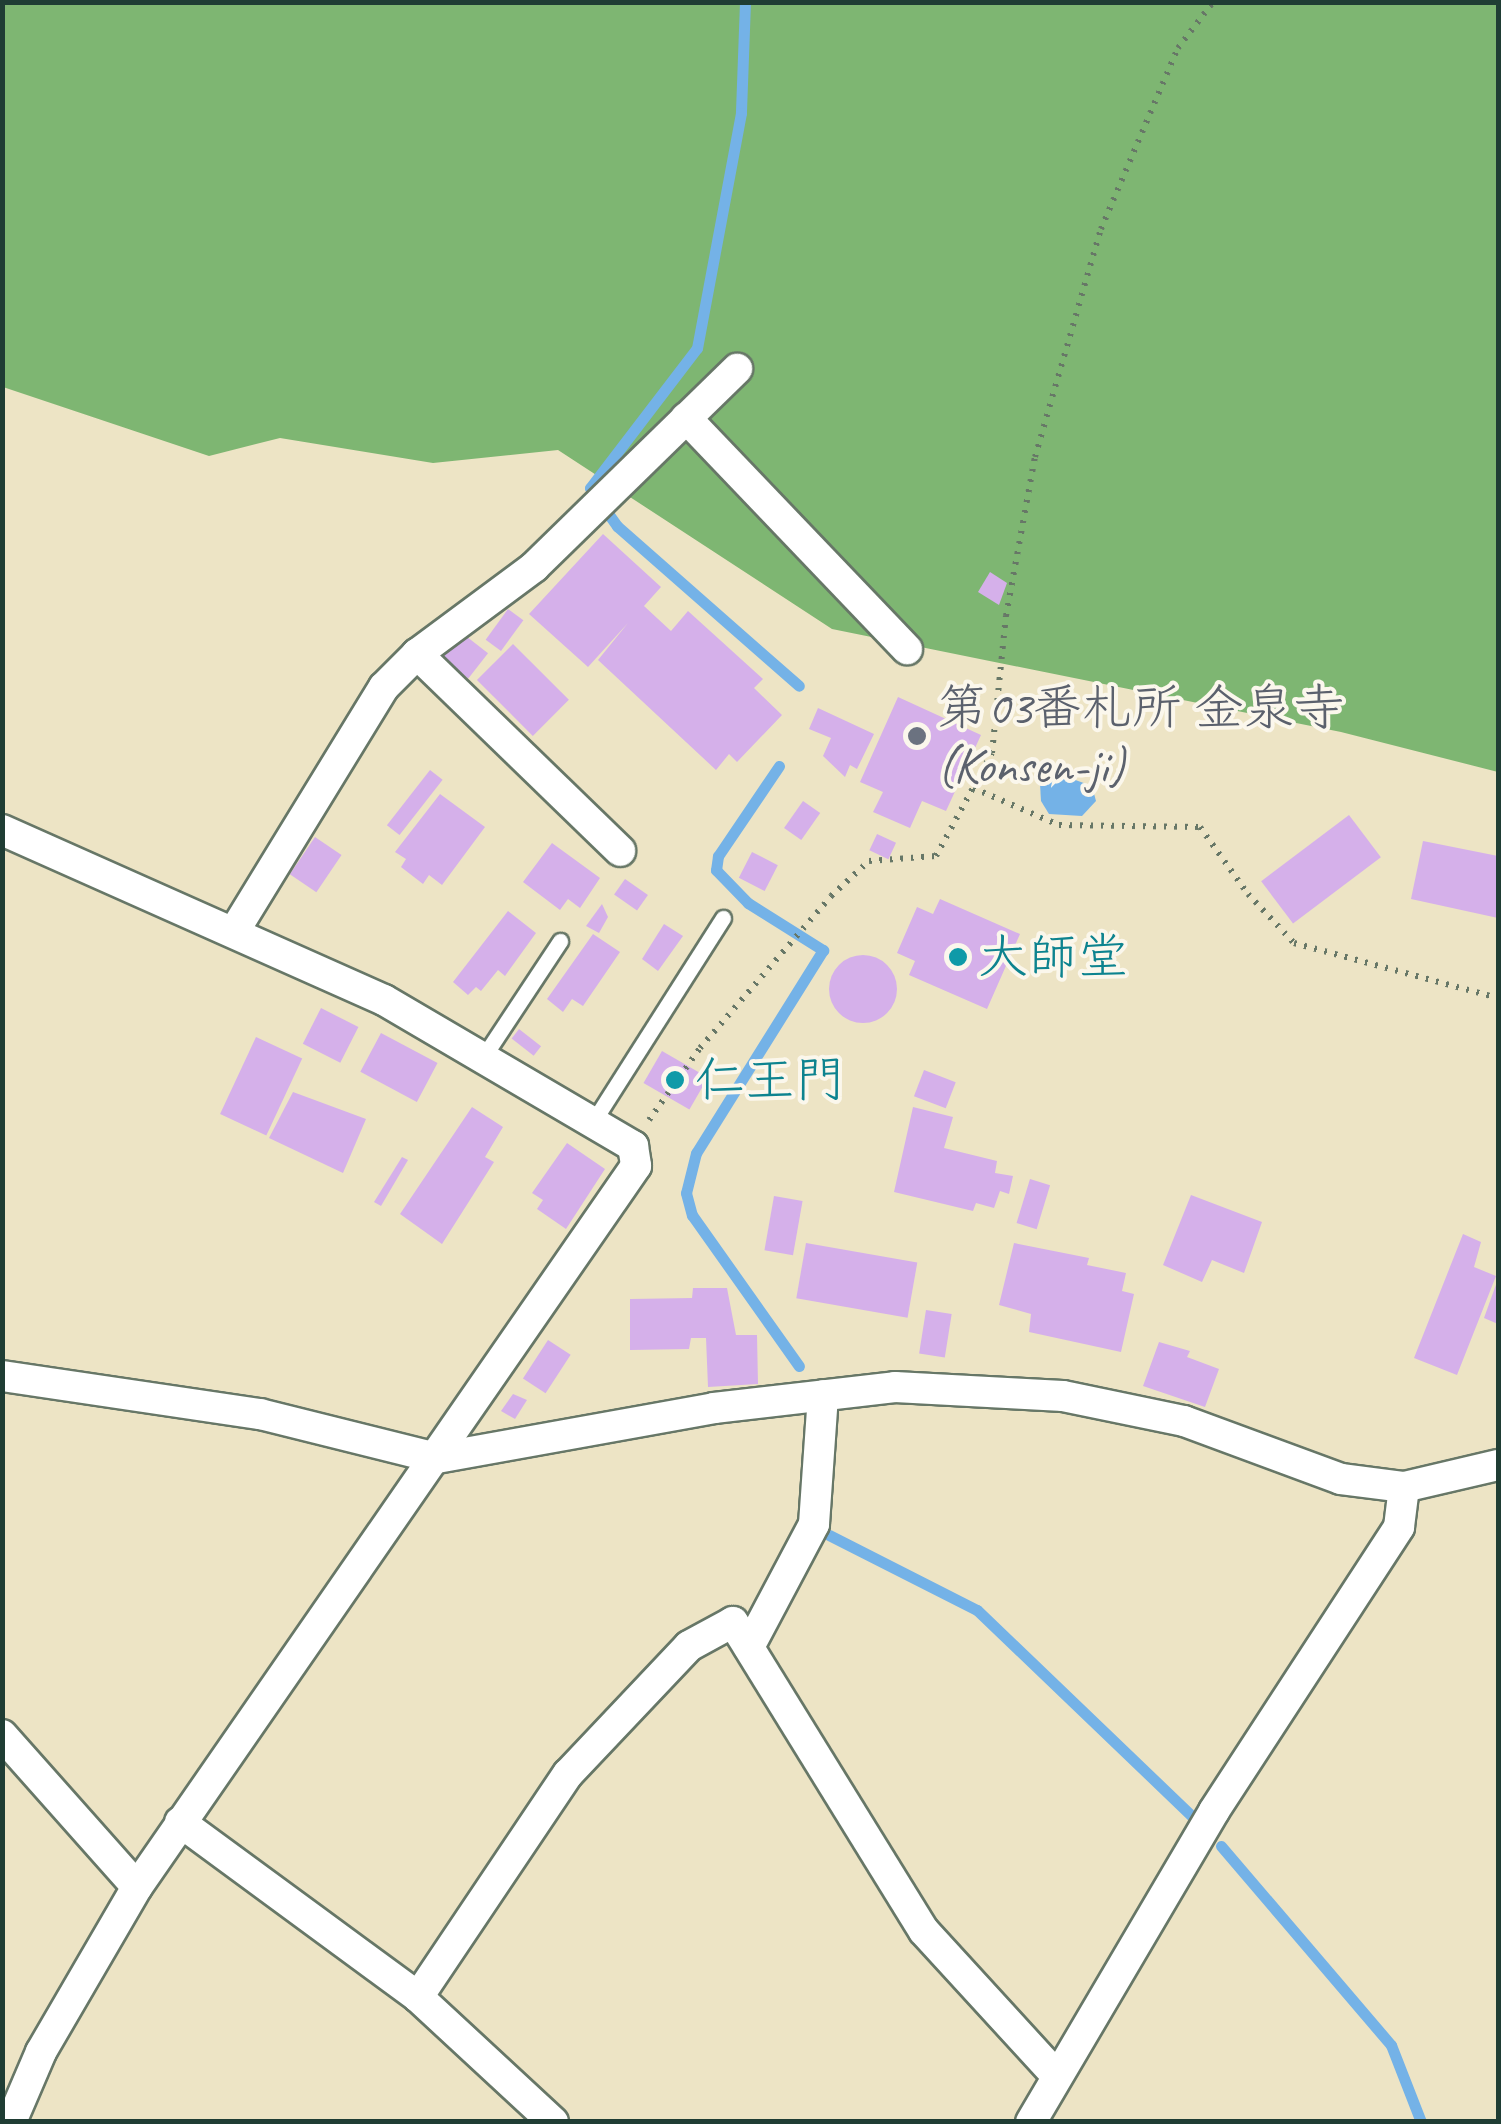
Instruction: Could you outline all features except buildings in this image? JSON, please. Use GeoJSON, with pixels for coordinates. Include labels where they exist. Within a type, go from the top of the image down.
{"type":"FeatureCollection","features":[{"type":"Feature","properties":{"kind":"street"},"geometry":{"type":"LineString","coordinates":[[235,930],[384,687],[417,654],[534,567],[604,503],[737,368]]}},
{"type":"Feature","properties":{"kind":"street"},"geometry":{"type":"LineString","coordinates":[[686,418],[907,649]]}},
{"type":"Feature","properties":{"kind":"street"},"geometry":{"type":"LineString","coordinates":[[417,654],[620,852]]}},
{"type":"Feature","properties":{"kind":"street"},"geometry":{"type":"LineString","coordinates":[[2,830],[235,930],[384,1000],[633,1146],[636,1166],[137,1887],[42,2052],[11,2122]]}},
{"type":"Feature","properties":{"kind":"street"},"geometry":{"type":"LineString","coordinates":[[2,1376],[260,1414],[436,1458],[823,1395],[896,1387],[1063,1396],[1184,1420],[1341,1480],[1404,1487],[1498,1465]]}},
{"type":"Feature","properties":{"kind":"street"},"geometry":{"type":"LineString","coordinates":[[749,1646],[814,1524],[823,1395]]}},
{"type":"Feature","properties":{"kind":"street"},"geometry":{"type":"LineString","coordinates":[[1031,2122],[1056,2075],[1072,2059],[1214,1812],[1399,1526],[1404,1487]]}},
{"type":"Feature","properties":{"kind":"street"},"geometry":{"type":"LineString","coordinates":[[418,1997],[568,1774],[631,1701],[690,1646],[733,1622],[924,1931],[1056,2075]]}},
{"type":"Feature","properties":{"kind":"street"},"geometry":{"type":"LineString","coordinates":[[2,1734],[137,1887]]}},
{"type":"Feature","properties":{"kind":"street"},"geometry":{"type":"LineString","coordinates":[[180,1822],[418,1997],[553,2122]]}},
{"type":"Feature","properties":{"kind":"lane"},"geometry":{"type":"LineString","coordinates":[[594,1122],[723,918]]}},
{"type":"Feature","properties":{"kind":"lane"},"geometry":{"type":"LineString","coordinates":[[484,1056],[560,942]]}},
{"type":"Feature","properties":{"kind":"path"},"geometry":{"type":"LineString","coordinates":[[633,1146],[700,1048],[794,938],[870,861],[936,856],[992,753],[1006,616],[1036,457],[1101,229],[1178,48],[1213,2]]}},
{"type":"Feature","properties":{"kind":"path"},"geometry":{"type":"LineString","coordinates":[[973,788],[1060,825],[1200,827],[1248,894],[1294,943],[1498,998]]}},
{"type":"Feature","properties":{"kind":"green space"},"geometry":{"type":"Polygon","coordinates":[[[3,3],[1498,3],[1498,772],[1341,732],[832,629],[558,450],[433,463],[280,438],[209,456],[3,387],[3,3]]]}},
{"type":"Feature","properties":{"kind":"water"},"geometry":{"type":"Polygon","coordinates":[[[1056,773],[1092,786],[1096,801],[1082,816],[1049,814],[1041,801],[1040,784],[1056,773]]]}},
{"type":"Feature","properties":{"kind":"waterway"},"geometry":{"type":"LineString","coordinates":[[745,2],[741,113],[697,348],[590,488],[617,526],[799,686]]}},
{"type":"Feature","properties":{"kind":"waterway"},"geometry":{"type":"LineString","coordinates":[[779,766],[718,856],[716,870],[748,903],[823,950],[696,1153],[686,1193],[692,1215],[799,1366]]}},
{"type":"Feature","properties":{"kind":"waterway"},"geometry":{"type":"LineString","coordinates":[[829,1535],[977,1610],[1193,1817]]}},
{"type":"Feature","properties":{"kind":"waterway"},"geometry":{"type":"LineString","coordinates":[[1221,1846],[1391,2045],[1421,2122]]}},
{"type":"Feature","properties":{"kind":"place","name":"第03番札所 金泉寺 (Konsen-ji)"},"geometry":{"type":"Point","coordinates":[917,736]}},
{"type":"Feature","properties":{"kind":"place","name":"大師堂"},"geometry":{"type":"Point","coordinates":[958,957]}},
{"type":"Feature","properties":{"kind":"place","name":"仁王門"},"geometry":{"type":"Point","coordinates":[675,1080]}}]}
